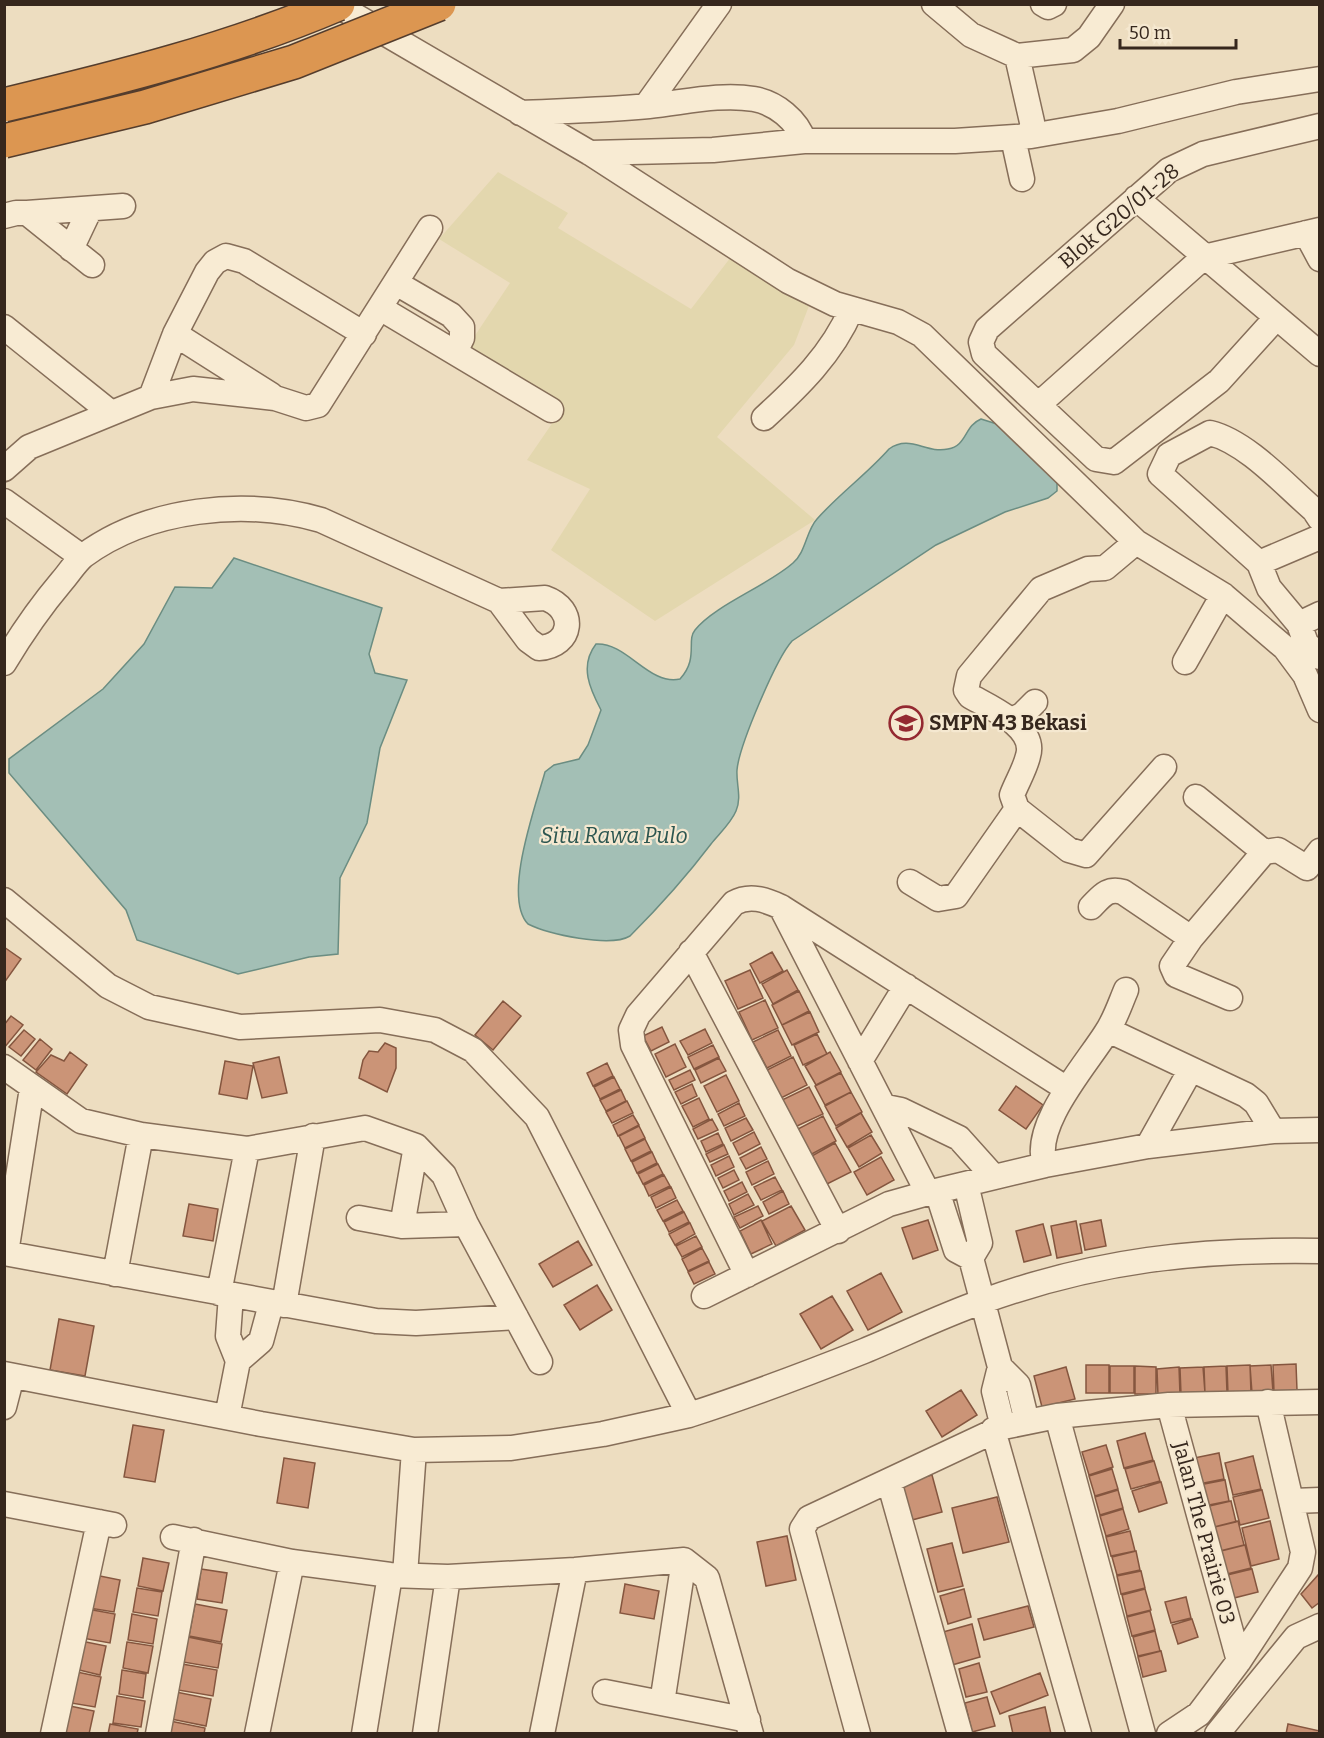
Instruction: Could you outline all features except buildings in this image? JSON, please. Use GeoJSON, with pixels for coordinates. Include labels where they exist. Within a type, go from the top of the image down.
{"type":"FeatureCollection","features":[{"type":"Feature","properties":{"kind":"highway"},"geometry":{"type":"LineString","coordinates":[[4,105],[140,73],[282,28],[337,4]]}},
{"type":"Feature","properties":{"kind":"highway"},"geometry":{"type":"LineString","coordinates":[[4,141],[145,107],[282,66],[439,4]]}},
{"type":"Feature","properties":{"kind":"street"},"geometry":{"type":"LineString","coordinates":[[337,4],[590,153],[770,271],[804,290],[851,310],[885,317],[922,334],[1136,542],[1223,595],[1285,648],[1305,675],[1320,710]]}},
{"type":"Feature","properties":{"kind":"street"},"geometry":{"type":"LineString","coordinates":[[646,106],[719,4]]}},
{"type":"Feature","properties":{"kind":"street"},"geometry":{"type":"LineString","coordinates":[[933,4],[971,35],[1017,56],[1072,50],[1089,37],[1112,4]]}},
{"type":"Feature","properties":{"kind":"street"},"geometry":{"type":"LineString","coordinates":[[1043,4],[1048,7],[1054,4]]}},
{"type":"Feature","properties":{"kind":"street"},"geometry":{"type":"LineString","coordinates":[[1017,56],[1032,122],[1022,137],[1022,179]]}},
{"type":"Feature","properties":{"kind":"street"},"geometry":{"type":"LineString","coordinates":[[590,153],[713,150],[804,141],[1022,137],[1118,121],[1236,92],[1320,79]]}},
{"type":"Feature","properties":{"kind":"street"},"geometry":{"type":"LineString","coordinates":[[520,113],[646,106],[734,97],[756,99],[779,110],[798,126],[804,141]]}},
{"type":"Feature","properties":{"kind":"street","name":"Blok G20/01-28"},"geometry":{"type":"LineString","coordinates":[[1039,404],[984,354],[981,342],[987,329],[1168,170],[1203,154],[1320,126]]}},
{"type":"Feature","properties":{"kind":"street"},"geometry":{"type":"LineString","coordinates":[[1136,198],[1320,354]]}},
{"type":"Feature","properties":{"kind":"street"},"geometry":{"type":"LineString","coordinates":[[16,215],[123,206]]}},
{"type":"Feature","properties":{"kind":"street"},"geometry":{"type":"LineString","coordinates":[[71,249],[90,209]]}},
{"type":"Feature","properties":{"kind":"street"},"geometry":{"type":"LineString","coordinates":[[16,215],[71,249],[92,265]]}},
{"type":"Feature","properties":{"kind":"street"},"geometry":{"type":"LineString","coordinates":[[5,468],[29,447],[151,397],[194,389],[275,398],[306,408],[318,405],[430,228]]}},
{"type":"Feature","properties":{"kind":"street"},"geometry":{"type":"LineString","coordinates":[[1275,318],[1219,381],[1114,462],[1096,459],[1039,404],[1204,258],[1313,231],[1320,260]]}},
{"type":"Feature","properties":{"kind":"street"},"geometry":{"type":"LineString","coordinates":[[151,397],[175,334],[207,272],[215,262],[226,256],[244,261],[364,334]]}},
{"type":"Feature","properties":{"kind":"street"},"geometry":{"type":"LineString","coordinates":[[396,283],[451,315],[459,323],[463,334],[455,352]]}},
{"type":"Feature","properties":{"kind":"street"},"geometry":{"type":"LineString","coordinates":[[380,308],[551,410]]}},
{"type":"Feature","properties":{"kind":"street"},"geometry":{"type":"LineString","coordinates":[[764,418],[824,357],[843,329],[851,310]]}},
{"type":"Feature","properties":{"kind":"street"},"geometry":{"type":"LineString","coordinates":[[4,327],[110,412]]}},
{"type":"Feature","properties":{"kind":"street"},"geometry":{"type":"LineString","coordinates":[[175,334],[275,398]]}},
{"type":"Feature","properties":{"kind":"street"},"geometry":{"type":"LineString","coordinates":[[1320,519],[1314,510],[1263,466],[1223,436],[1210,433],[1169,454],[1160,474],[1258,563],[1269,588],[1309,619],[1306,643],[1320,657]]}},
{"type":"Feature","properties":{"kind":"street"},"geometry":{"type":"LineString","coordinates":[[4,501],[82,557]]}},
{"type":"Feature","properties":{"kind":"street"},"geometry":{"type":"LineString","coordinates":[[4,663],[30,620],[82,557],[116,537],[143,526],[210,510],[296,513],[321,520],[499,601]]}},
{"type":"Feature","properties":{"kind":"street"},"geometry":{"type":"LineString","coordinates":[[1258,563],[1320,537]]}},
{"type":"Feature","properties":{"kind":"street"},"geometry":{"type":"LineString","coordinates":[[1136,542],[1105,568],[1088,568],[1041,589],[969,676],[966,690],[970,696],[1011,720],[1026,736],[1029,753],[1011,795],[1017,809],[1069,850],[1086,855],[1164,768]]}},
{"type":"Feature","properties":{"kind":"street"},"geometry":{"type":"LineString","coordinates":[[1185,662],[1223,595]]}},
{"type":"Feature","properties":{"kind":"street"},"geometry":{"type":"LineString","coordinates":[[1011,720],[1022,715],[1035,702]]}},
{"type":"Feature","properties":{"kind":"street"},"geometry":{"type":"LineString","coordinates":[[1196,797],[1264,852]]}},
{"type":"Feature","properties":{"kind":"street"},"geometry":{"type":"LineString","coordinates":[[909,882],[938,899],[956,896],[1017,809]]}},
{"type":"Feature","properties":{"kind":"street"},"geometry":{"type":"LineString","coordinates":[[1230,998],[1172,971],[1172,966],[1191,939],[1264,852],[1278,850],[1315,866]]}},
{"type":"Feature","properties":{"kind":"street"},"geometry":{"type":"LineString","coordinates":[[1091,907],[1105,892],[1123,891],[1191,939]]}},
{"type":"Feature","properties":{"kind":"street"},"geometry":{"type":"LineString","coordinates":[[4,900],[108,986],[149,1007],[240,1027],[380,1020],[435,1030],[473,1050],[537,1117],[689,1415]]}},
{"type":"Feature","properties":{"kind":"street"},"geometry":{"type":"LineString","coordinates":[[747,1275],[633,1045],[631,1034],[635,1019],[691,952],[740,900],[768,901],[781,907],[1067,1089]]}},
{"type":"Feature","properties":{"kind":"street"},"geometry":{"type":"LineString","coordinates":[[781,907],[860,1061],[932,1192],[956,1250],[971,1258]]}},
{"type":"Feature","properties":{"kind":"street"},"geometry":{"type":"LineString","coordinates":[[691,952],[838,1231]]}},
{"type":"Feature","properties":{"kind":"street"},"geometry":{"type":"LineString","coordinates":[[860,1061],[906,986]]}},
{"type":"Feature","properties":{"kind":"street"},"geometry":{"type":"LineString","coordinates":[[1045,1165],[1041,1149],[1044,1135],[1067,1089],[1108,1030],[1126,990]]}},
{"type":"Feature","properties":{"kind":"street"},"geometry":{"type":"LineString","coordinates":[[1108,1030],[1252,1099],[1273,1131]]}},
{"type":"Feature","properties":{"kind":"street"},"geometry":{"type":"LineString","coordinates":[[4,1067],[81,1121],[141,1135],[246,1149],[365,1128],[416,1146],[444,1175],[466,1224],[540,1362]]}},
{"type":"Feature","properties":{"kind":"street"},"geometry":{"type":"LineString","coordinates":[[1148,1146],[1190,1071]]}},
{"type":"Feature","properties":{"kind":"street"},"geometry":{"type":"LineString","coordinates":[[32,1088],[5,1253],[277,1304],[395,1323],[516,1317]]}},
{"type":"Feature","properties":{"kind":"street"},"geometry":{"type":"LineString","coordinates":[[886,1107],[901,1110],[960,1138],[994,1176]]}},
{"type":"Feature","properties":{"kind":"street"},"geometry":{"type":"LineString","coordinates":[[704,1296],[889,1204],[932,1192],[1045,1165],[1148,1146],[1273,1131],[1320,1130]]}},
{"type":"Feature","properties":{"kind":"street"},"geometry":{"type":"LineString","coordinates":[[115,1274],[141,1135]]}},
{"type":"Feature","properties":{"kind":"street"},"geometry":{"type":"LineString","coordinates":[[238,1361],[261,1341],[277,1304],[313,1136]]}},
{"type":"Feature","properties":{"kind":"street"},"geometry":{"type":"LineString","coordinates":[[402,1226],[416,1146]]}},
{"type":"Feature","properties":{"kind":"street"},"geometry":{"type":"LineString","coordinates":[[227,1417],[238,1361],[228,1336],[225,1294],[246,1149]]}},
{"type":"Feature","properties":{"kind":"street"},"geometry":{"type":"LineString","coordinates":[[966,1184],[980,1243],[971,1258],[981,1301],[1000,1367],[1018,1385],[1027,1422]]}},
{"type":"Feature","properties":{"kind":"street"},"geometry":{"type":"LineString","coordinates":[[359,1218],[402,1226],[466,1224]]}},
{"type":"Feature","properties":{"kind":"street"},"geometry":{"type":"LineString","coordinates":[[4,1407],[8,1375],[414,1450],[511,1448],[603,1434],[689,1415],[753,1394],[981,1301],[1070,1275],[1156,1257],[1232,1250],[1320,1251]]}},
{"type":"Feature","properties":{"kind":"street"},"geometry":{"type":"LineString","coordinates":[[1000,1367],[994,1391],[998,1429],[1079,1734]]}},
{"type":"Feature","properties":{"kind":"street"},"geometry":{"type":"LineString","coordinates":[[1169,1734],[1199,1714],[1239,1661],[1300,1568],[1303,1552],[1293,1501],[1268,1402]]}},
{"type":"Feature","properties":{"kind":"street"},"geometry":{"type":"LineString","coordinates":[[858,1734],[802,1529],[808,1518],[998,1429],[1027,1422],[1057,1416],[1169,1405],[1320,1402]]}},
{"type":"Feature","properties":{"kind":"street","name":"Jalan The Prairie 03"},"geometry":{"type":"LineString","coordinates":[[1169,1405],[1239,1661]]}},
{"type":"Feature","properties":{"kind":"street"},"geometry":{"type":"LineString","coordinates":[[1057,1416],[1143,1734]]}},
{"type":"Feature","properties":{"kind":"street"},"geometry":{"type":"LineString","coordinates":[[364,1734],[398,1575],[414,1450]]}},
{"type":"Feature","properties":{"kind":"street"},"geometry":{"type":"LineString","coordinates":[[889,1481],[960,1734]]}},
{"type":"Feature","properties":{"kind":"street"},"geometry":{"type":"LineString","coordinates":[[1293,1501],[1320,1500]]}},
{"type":"Feature","properties":{"kind":"street"},"geometry":{"type":"LineString","coordinates":[[4,1504],[106,1523],[53,1734]]}},
{"type":"Feature","properties":{"kind":"street"},"geometry":{"type":"LineString","coordinates":[[158,1734],[184,1539],[292,1562],[398,1575],[448,1577],[575,1570],[684,1560],[707,1578],[749,1727]]}},
{"type":"Feature","properties":{"kind":"street"},"geometry":{"type":"LineString","coordinates":[[662,1703],[684,1560]]}},
{"type":"Feature","properties":{"kind":"street"},"geometry":{"type":"LineString","coordinates":[[257,1734],[292,1562]]}},
{"type":"Feature","properties":{"kind":"street"},"geometry":{"type":"LineString","coordinates":[[542,1734],[575,1570]]}},
{"type":"Feature","properties":{"kind":"street"},"geometry":{"type":"LineString","coordinates":[[425,1734],[448,1577]]}},
{"type":"Feature","properties":{"kind":"street"},"geometry":{"type":"LineString","coordinates":[[1217,1734],[1296,1637],[1320,1626]]}},
{"type":"Feature","properties":{"kind":"street"},"geometry":{"type":"LineString","coordinates":[[605,1692],[662,1703],[749,1727]]}},
{"type":"Feature","properties":{"kind":"shaded area"},"geometry":{"type":"Polygon","coordinates":[[[498,172],[568,213],[558,228],[691,309],[734,253],[812,298],[794,345],[717,437],[815,520],[655,621],[551,550],[590,489],[527,460],[562,409],[464,352],[510,283],[439,239],[498,172]]]}},
{"type":"Feature","properties":{"kind":"water","name":"Situ Rawa Pulo"},"geometry":{"type":"Polygon","coordinates":[[[981,419],[1000,425],[1057,477],[1057,491],[1048,498],[1005,512],[936,545],[792,641],[768,683],[744,742],[737,770],[739,801],[734,815],[682,880],[630,936],[608,941],[594,940],[550,932],[528,924],[521,911],[518,894],[523,850],[545,772],[554,765],[579,759],[588,745],[601,710],[590,686],[587,669],[591,652],[596,644],[607,645],[618,650],[658,676],[680,679],[689,664],[695,630],[715,612],[770,580],[793,563],[801,553],[810,529],[817,519],[889,449],[904,443],[932,449],[948,449],[959,444],[971,426],[981,419]]]}},
{"type":"Feature","properties":{"kind":"water"},"geometry":{"type":"Polygon","coordinates":[[[234,558],[382,608],[369,654],[375,673],[407,680],[380,748],[367,823],[340,878],[338,954],[309,957],[238,974],[137,940],[126,910],[9,773],[9,759],[103,689],[144,644],[175,587],[212,588],[234,558]]]}},
{"type":"Feature","properties":{"kind":"place","name":"SMPN 43 Bekasi"},"geometry":{"type":"Point","coordinates":[906,723]}}]}
